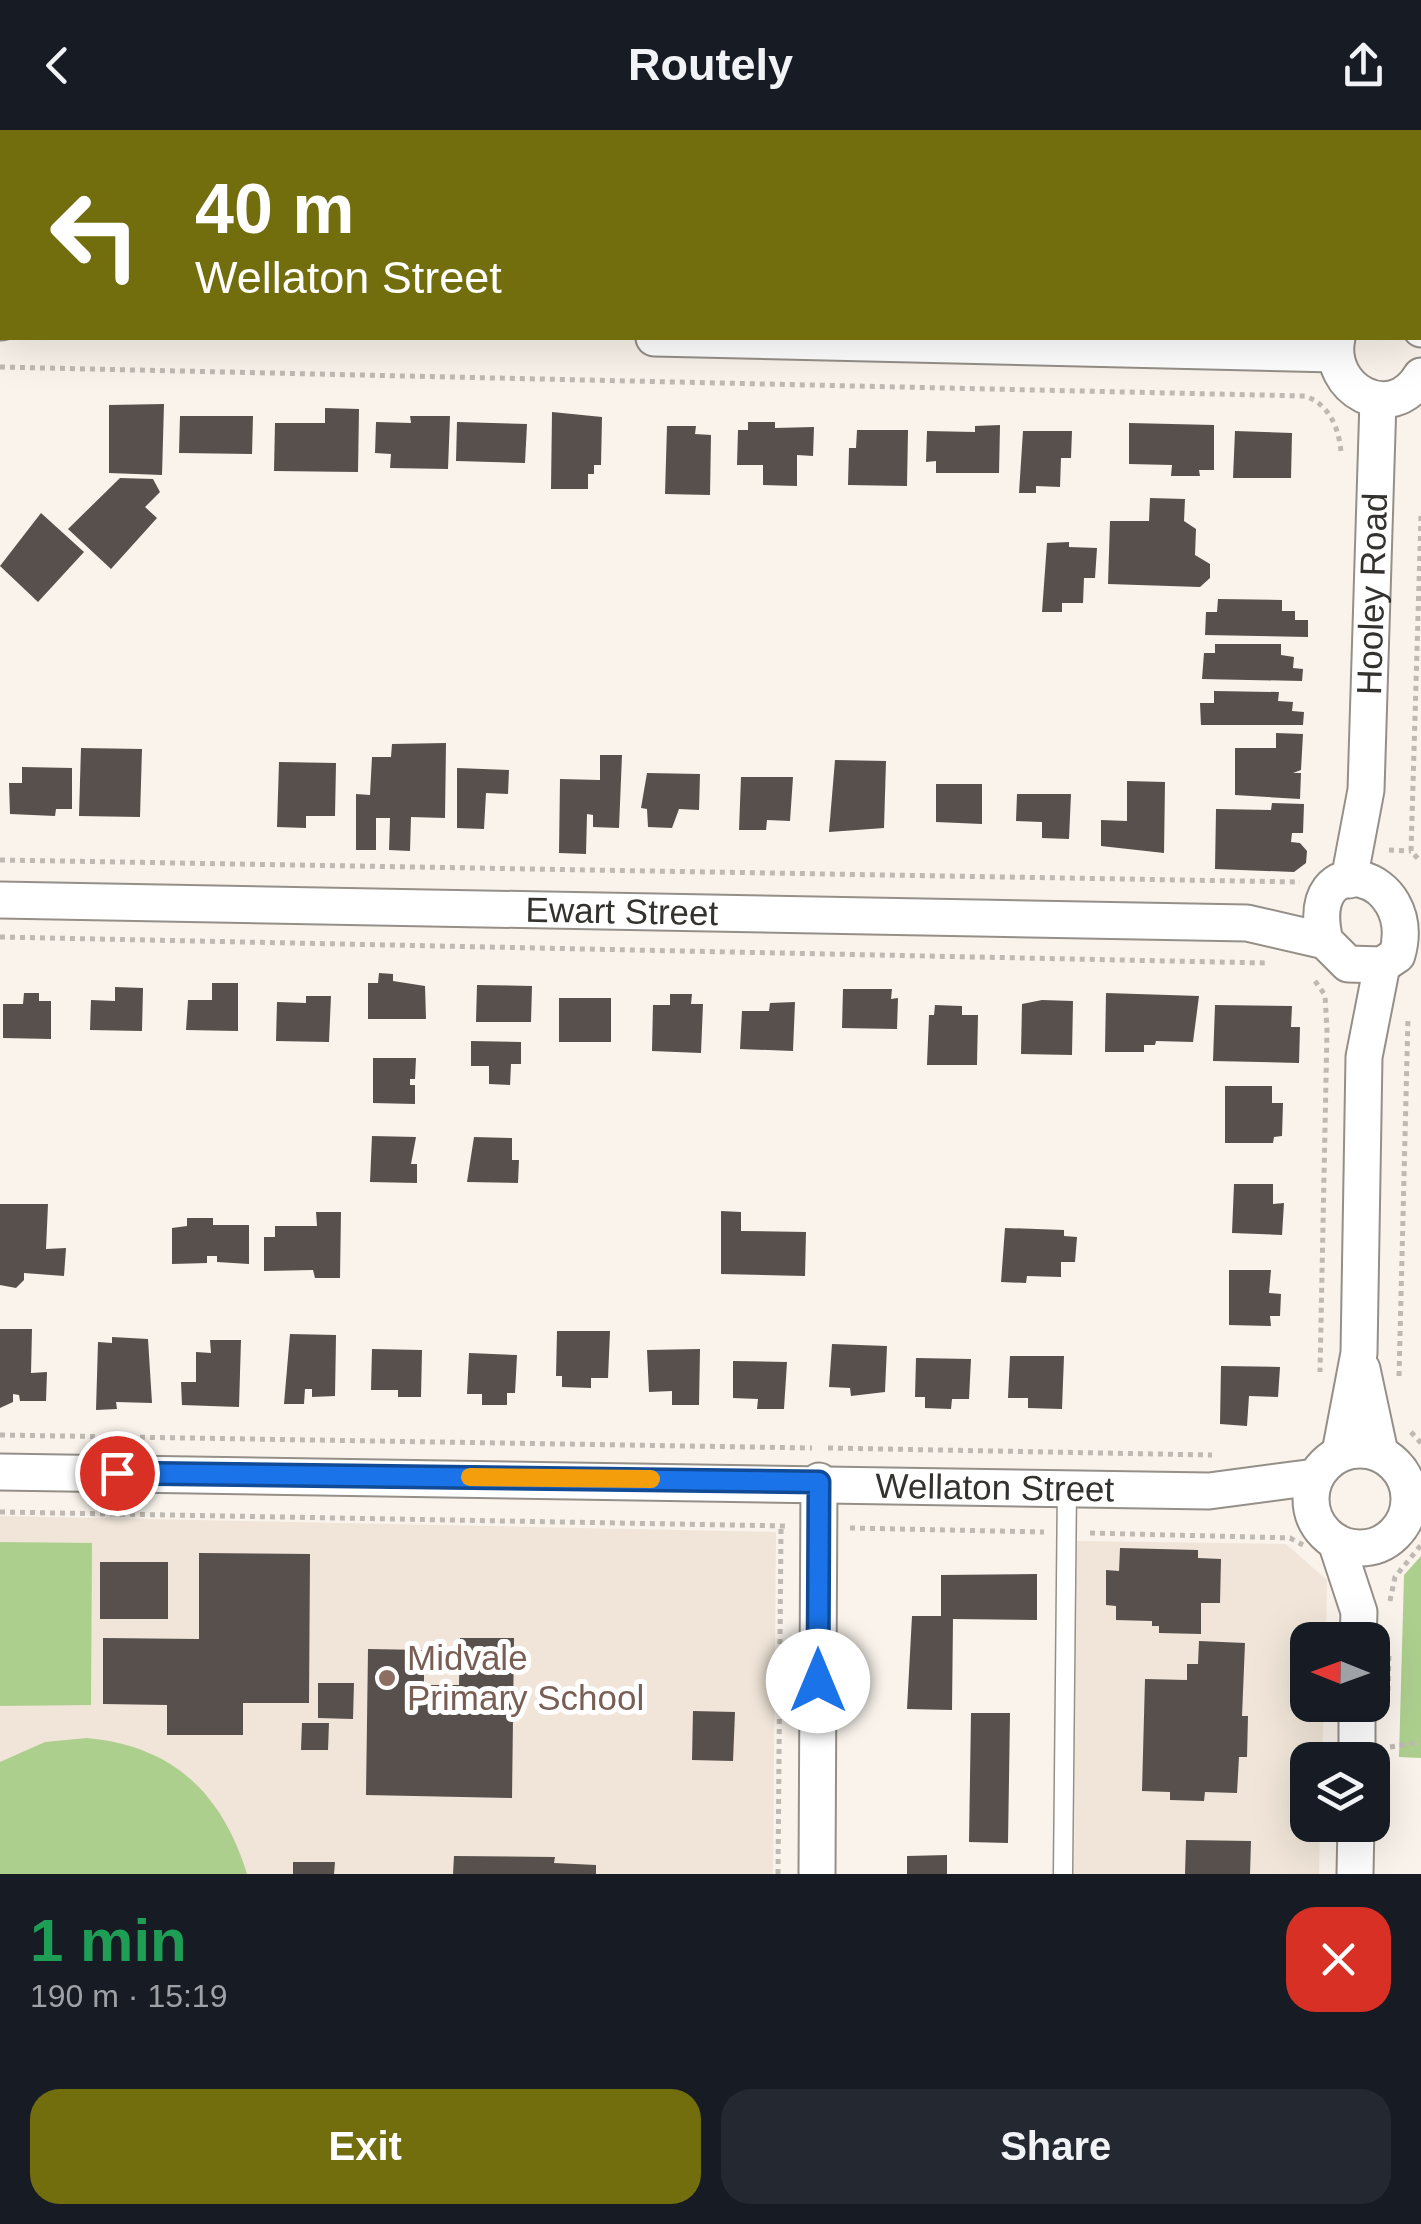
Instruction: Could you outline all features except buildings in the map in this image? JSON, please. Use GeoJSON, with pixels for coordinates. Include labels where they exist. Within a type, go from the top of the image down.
{"type":"FeatureCollection","features":[{"type":"Feature","properties":{"kind":"street"},"geometry":{"type":"LineString","coordinates":[[824,340],[1335,346],[1342,380],[1364,397],[1378,400],[1406,392],[1421,376]]}},
{"type":"Feature","properties":{"kind":"street","name":"Hooley Road"},"geometry":{"type":"LineString","coordinates":[[1328,886],[1366,790],[1378,400]]}},
{"type":"Feature","properties":{"kind":"street","name":"Hooley Road"},"geometry":{"type":"LineString","coordinates":[[1366,790],[1392,861]]}},
{"type":"Feature","properties":{"kind":"street"},"geometry":{"type":"LineString","coordinates":[[1356,1622],[1312,1514],[1359,1353],[1364,1058],[1400,892],[1392,861]]}},
{"type":"Feature","properties":{"kind":"street","name":"Ewart Street"},"geometry":{"type":"LineString","coordinates":[[1246,923],[1328,886],[1367,877],[1392,861]]}},
{"type":"Feature","properties":{"kind":"street"},"geometry":{"type":"LineString","coordinates":[[1328,886],[1320,923],[1388,938]]}},
{"type":"Feature","properties":{"kind":"street","name":"Ewart Street"},"geometry":{"type":"LineString","coordinates":[[0,900],[1246,923],[1388,938]]}},
{"type":"Feature","properties":{"kind":"street"},"geometry":{"type":"LineString","coordinates":[[1359,1353],[1409,1498],[1404,1524],[1360,1622]]}},
{"type":"Feature","properties":{"kind":"street"},"geometry":{"type":"LineString","coordinates":[[1327,1465],[1360,1449],[1402,1471]]}},
{"type":"Feature","properties":{"kind":"street","name":"Wellaton Street"},"geometry":{"type":"LineString","coordinates":[[1208,1491],[1327,1465]]}},
{"type":"Feature","properties":{"kind":"street","name":"Wellaton Street"},"geometry":{"type":"LineString","coordinates":[[0,1472],[1067,1486],[1208,1491],[1312,1514]]}},
{"type":"Feature","properties":{"kind":"street"},"geometry":{"type":"LineString","coordinates":[[817,1874],[819,1482]]}},
{"type":"Feature","properties":{"kind":"street"},"geometry":{"type":"LineString","coordinates":[[1324,1546],[1370,1548],[1404,1524]]}},
{"type":"Feature","properties":{"kind":"street"},"geometry":{"type":"LineString","coordinates":[[1355,1874],[1356,1842]]}},
{"type":"Feature","properties":{"kind":"lane"},"geometry":{"type":"LineString","coordinates":[[1063,1874],[1067,1486]]}},
{"type":"Feature","properties":{"kind":"path"},"geometry":{"type":"LineString","coordinates":[[0,367],[1304,396],[1316,400],[1338,428],[1341,469]]}},
{"type":"Feature","properties":{"kind":"path"},"geometry":{"type":"LineString","coordinates":[[1421,516],[1392,861],[1421,862]]}},
{"type":"Feature","properties":{"kind":"path"},"geometry":{"type":"LineString","coordinates":[[0,860],[1300,882],[1328,886]]}},
{"type":"Feature","properties":{"kind":"path"},"geometry":{"type":"LineString","coordinates":[[0,936],[1274,963]]}},
{"type":"Feature","properties":{"kind":"path"},"geometry":{"type":"LineString","coordinates":[[1312,976],[1325,996],[1327,1030],[1320,1387]]}},
{"type":"Feature","properties":{"kind":"path"},"geometry":{"type":"LineString","coordinates":[[1399,1380],[1408,1008]]}},
{"type":"Feature","properties":{"kind":"path"},"geometry":{"type":"LineString","coordinates":[[1398,1419],[1421,1442]]}},
{"type":"Feature","properties":{"kind":"path"},"geometry":{"type":"LineString","coordinates":[[0,1434],[1223,1455]]}},
{"type":"Feature","properties":{"kind":"path"},"geometry":{"type":"LineString","coordinates":[[0,1512],[794,1526]]}},
{"type":"Feature","properties":{"kind":"path"},"geometry":{"type":"LineString","coordinates":[[778,1874],[781,1526]]}},
{"type":"Feature","properties":{"kind":"path"},"geometry":{"type":"LineString","coordinates":[[848,1528],[1290,1538],[1324,1546]]}},
{"type":"Feature","properties":{"kind":"path"},"geometry":{"type":"LineString","coordinates":[[1390,1750],[1421,1742]]}},
{"type":"Feature","properties":{"kind":"shaded area","name":"Midvale Primary School"},"geometry":{"type":"Polygon","coordinates":[[[0,1516],[776,1532],[773,1874],[0,1874],[0,1516]]]}},
{"type":"Feature","properties":{"kind":"shaded area"},"geometry":{"type":"Polygon","coordinates":[[[1077,1541],[1286,1544],[1327,1580],[1326,1622],[1290,1622],[1290,1722],[1323,1722],[1323,1742],[1290,1742],[1290,1842],[1320,1842],[1319,1874],[1074,1874],[1077,1541]]]}},
{"type":"Feature","properties":{"kind":"green space"},"geometry":{"type":"Polygon","coordinates":[[[0,1542],[92,1543],[91,1705],[0,1706],[0,1542]]]}},
{"type":"Feature","properties":{"kind":"green space"},"geometry":{"type":"Polygon","coordinates":[[[1421,1556],[1421,1758],[1399,1757],[1404,1575],[1421,1556]]]}},
{"type":"Feature","properties":{"kind":"green space"},"geometry":{"type":"Polygon","coordinates":[[[87,1738],[145,1751],[190,1779],[224,1820],[247,1874],[0,1874],[0,1762],[45,1742],[87,1738]]]}},
{"type":"Feature","properties":{"kind":"slow traffic"},"geometry":{"type":"LineString","coordinates":[[470,1477],[651,1479]]}},
{"type":"Feature","properties":{"kind":"place","name":"Midvale Primary School"},"geometry":{"type":"Point","coordinates":[387,1678]}},
{"type":"Feature","properties":{"kind":"route"},"geometry":{"type":"LineString","coordinates":[[117,1473],[819,1482],[818,1681]]}}]}
